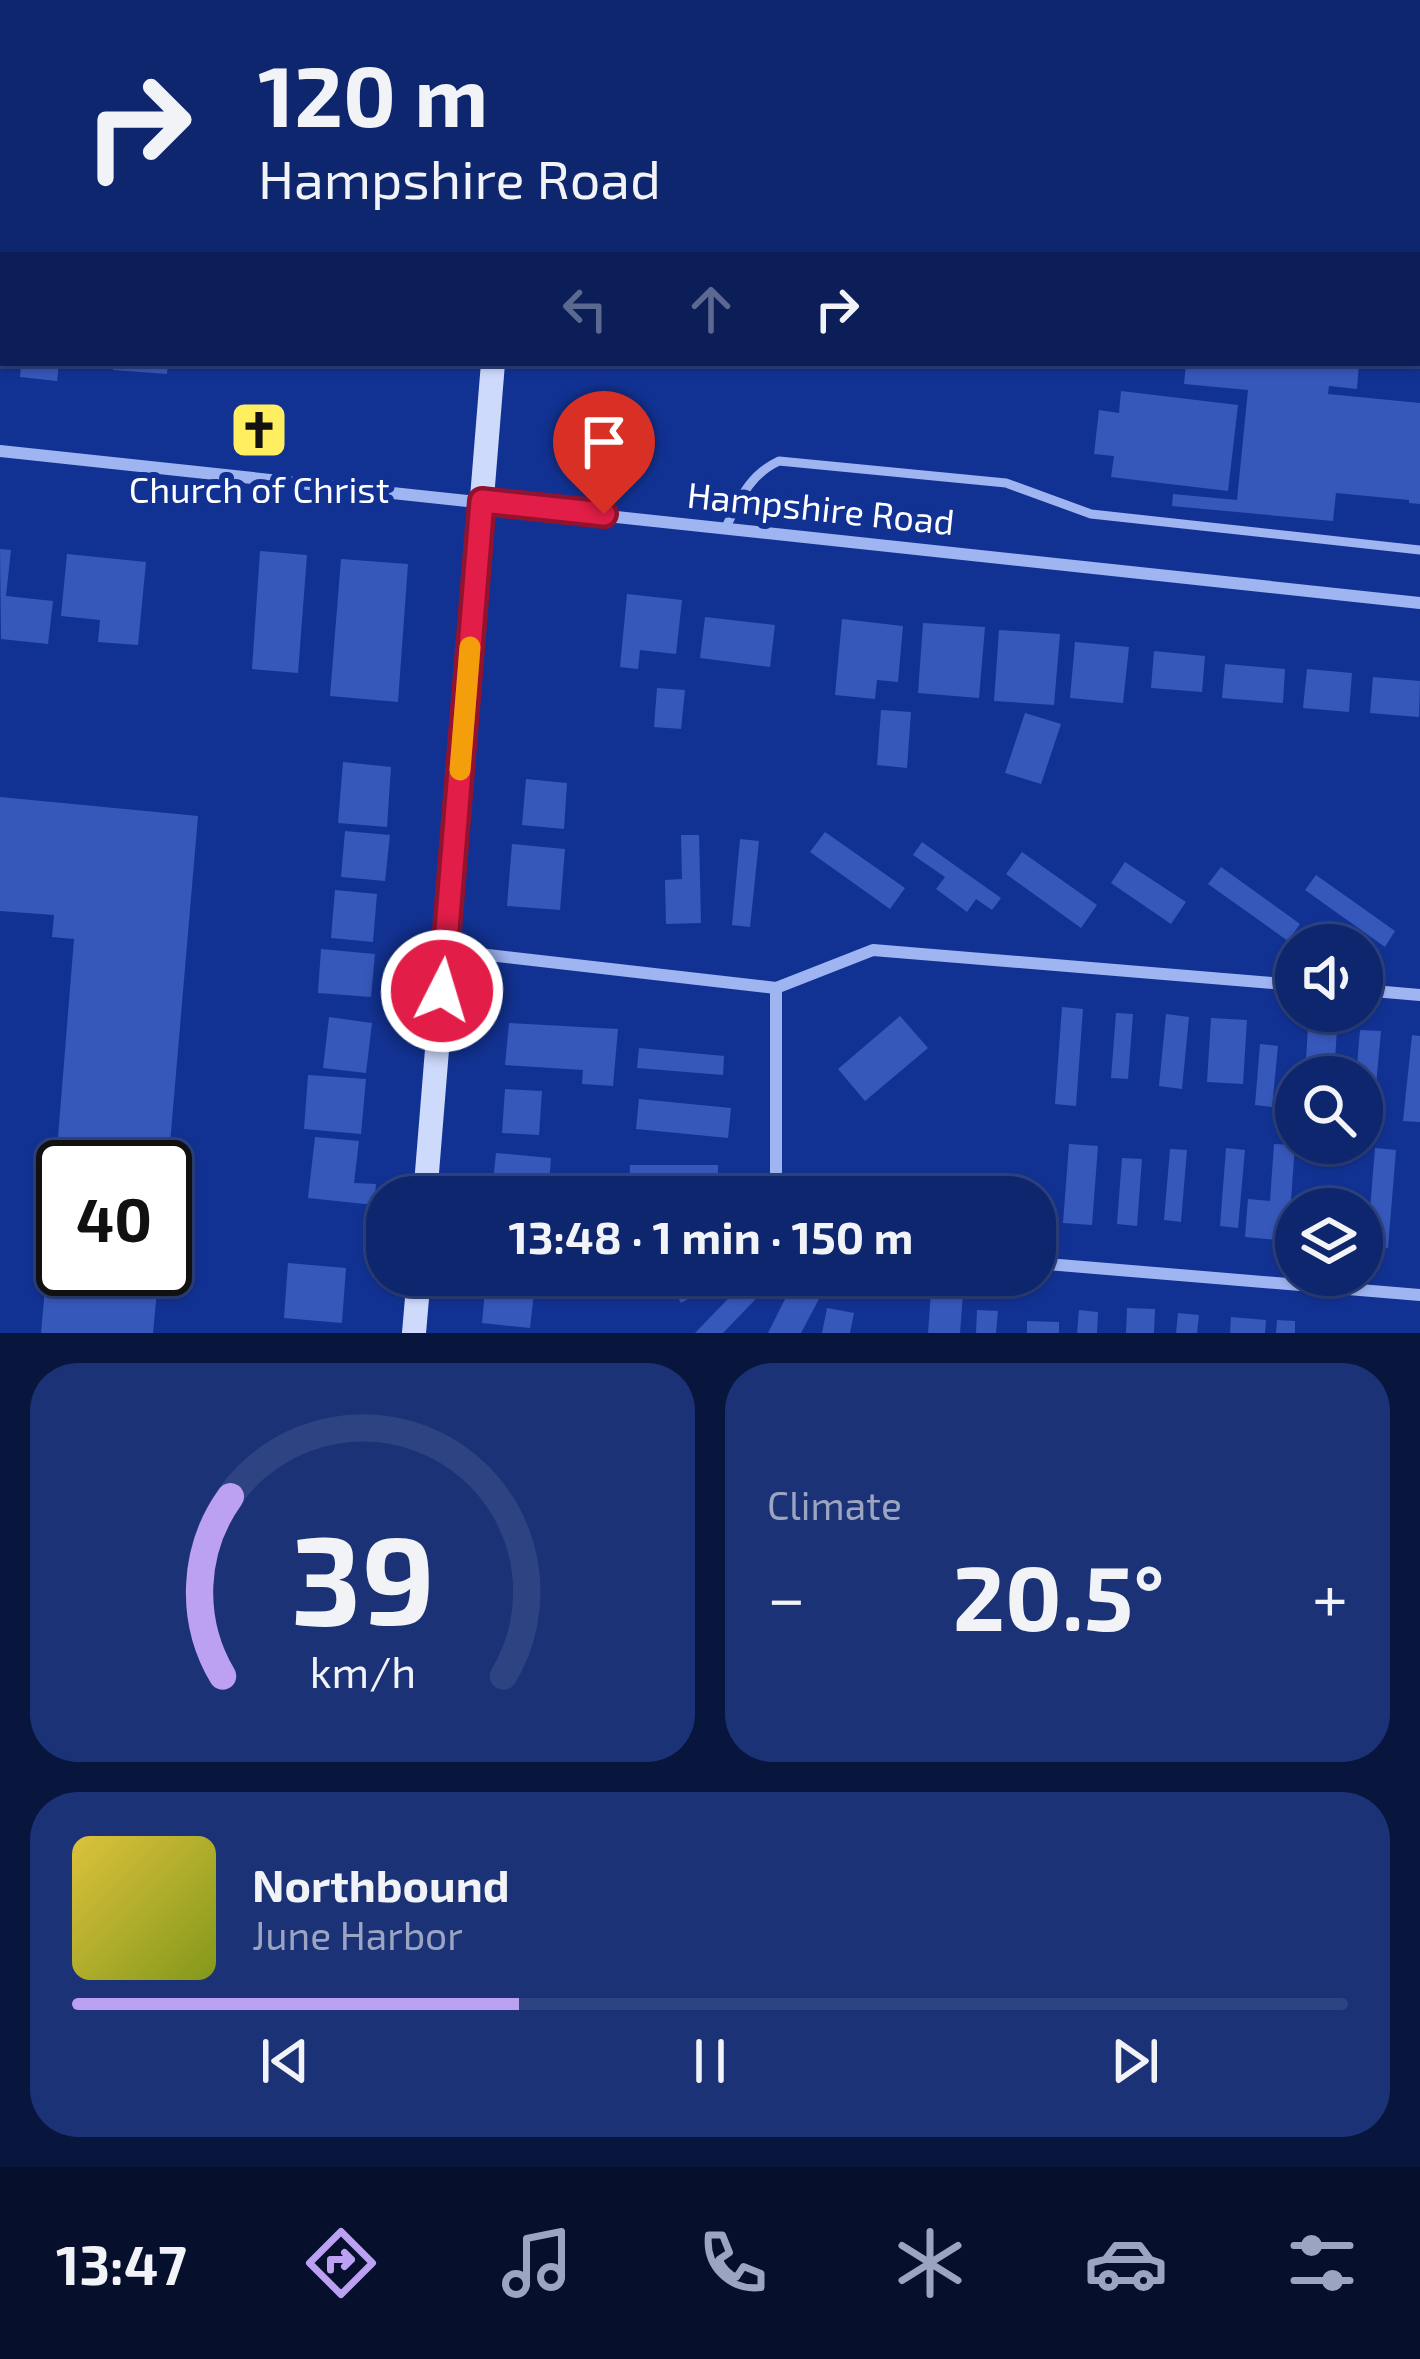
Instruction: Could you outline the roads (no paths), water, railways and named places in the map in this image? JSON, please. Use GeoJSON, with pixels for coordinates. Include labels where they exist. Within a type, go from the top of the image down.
{"type":"FeatureCollection","features":[{"type":"Feature","properties":{"kind":"street"},"geometry":{"type":"LineString","coordinates":[[427,1176],[493,366]]}},
{"type":"Feature","properties":{"kind":"street","name":"Hampshire Road"},"geometry":{"type":"LineString","coordinates":[[0,451],[1420,603]]}},
{"type":"Feature","properties":{"kind":"street"},"geometry":{"type":"LineString","coordinates":[[445,950],[776,988],[873,950],[1275,983]]}},
{"type":"Feature","properties":{"kind":"street"},"geometry":{"type":"LineString","coordinates":[[776,988],[776,1176]]}},
{"type":"Feature","properties":{"kind":"street"},"geometry":{"type":"LineString","coordinates":[[1383,992],[1420,995]]}},
{"type":"Feature","properties":{"kind":"street"},"geometry":{"type":"LineString","coordinates":[[1056,1265],[1420,1295]]}},
{"type":"Feature","properties":{"kind":"street"},"geometry":{"type":"LineString","coordinates":[[414,1333],[417,1296]]}},
{"type":"Feature","properties":{"kind":"lane"},"geometry":{"type":"LineString","coordinates":[[726,527],[747,485],[761,469],[779,461],[1006,483],[1091,514],[1420,550]]}},
{"type":"Feature","properties":{"kind":"place","name":"Church of Christ"},"geometry":{"type":"Point","coordinates":[259,430]}}]}
